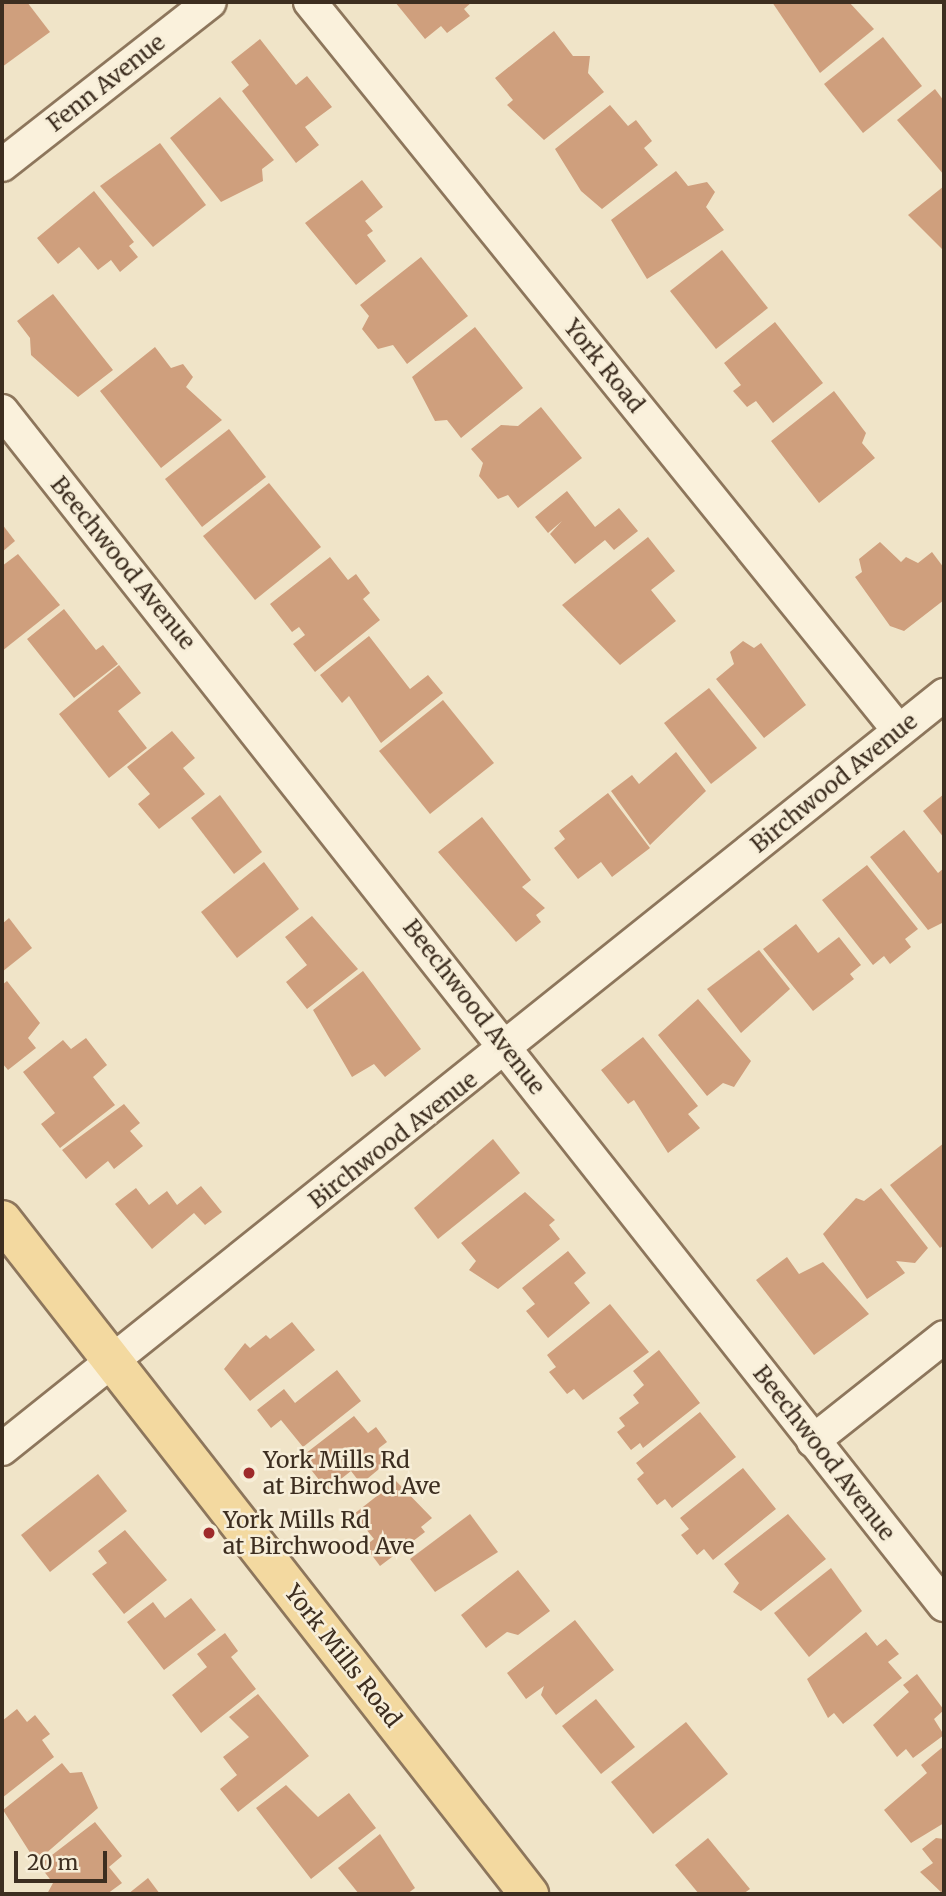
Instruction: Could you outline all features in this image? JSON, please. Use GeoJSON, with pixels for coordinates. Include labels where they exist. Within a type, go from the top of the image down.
{"type":"FeatureCollection","features":[{"type":"Feature","properties":{"kind":"main road","name":"York Mills Road"},"geometry":{"type":"LineString","coordinates":[[2,1220],[529,1894]]}},
{"type":"Feature","properties":{"kind":"street","name":"Fenn Avenue"},"geometry":{"type":"LineString","coordinates":[[2,164],[210,2]]}},
{"type":"Feature","properties":{"kind":"street","name":"York Road"},"geometry":{"type":"LineString","coordinates":[[310,2],[899,731]]}},
{"type":"Feature","properties":{"kind":"street","name":"Beechwood Avenue"},"geometry":{"type":"LineString","coordinates":[[2,411],[509,1047],[944,1605]]}},
{"type":"Feature","properties":{"kind":"street","name":"Birchwood Avenue"},"geometry":{"type":"LineString","coordinates":[[2,1449],[509,1047],[944,695]]}},
{"type":"Feature","properties":{"kind":"street"},"geometry":{"type":"LineString","coordinates":[[814,1441],[944,1336]]}},
{"type":"Feature","properties":{"kind":"building"},"geometry":{"type":"Polygon","coordinates":[[[2,2],[27,2],[50,32],[2,67],[2,2]]]}},
{"type":"Feature","properties":{"kind":"building"},"geometry":{"type":"Polygon","coordinates":[[[395,2],[472,2],[464,9],[470,16],[447,33],[441,26],[425,39],[395,2]]]}},
{"type":"Feature","properties":{"kind":"building"},"geometry":{"type":"Polygon","coordinates":[[[772,2],[849,2],[874,29],[820,73],[772,2]]]}},
{"type":"Feature","properties":{"kind":"building"},"geometry":{"type":"Polygon","coordinates":[[[554,31],[573,56],[590,56],[588,73],[604,92],[544,140],[507,105],[513,100],[495,78],[554,31]]]}},
{"type":"Feature","properties":{"kind":"building"},"geometry":{"type":"Polygon","coordinates":[[[883,37],[922,86],[863,133],[824,84],[883,37]]]}},
{"type":"Feature","properties":{"kind":"building"},"geometry":{"type":"Polygon","coordinates":[[[260,39],[296,85],[307,76],[332,107],[305,127],[319,145],[296,163],[242,91],[249,85],[231,62],[260,39]]]}},
{"type":"Feature","properties":{"kind":"building"},"geometry":{"type":"Polygon","coordinates":[[[935,89],[944,101],[944,175],[897,120],[935,89]]]}},
{"type":"Feature","properties":{"kind":"building"},"geometry":{"type":"Polygon","coordinates":[[[220,97],[274,160],[262,169],[263,181],[221,202],[170,138],[220,97]]]}},
{"type":"Feature","properties":{"kind":"building"},"geometry":{"type":"Polygon","coordinates":[[[610,105],[628,126],[636,120],[652,141],[644,148],[658,165],[602,209],[581,191],[555,149],[610,105]]]}},
{"type":"Feature","properties":{"kind":"building"},"geometry":{"type":"Polygon","coordinates":[[[160,143],[206,205],[153,247],[100,186],[160,143]]]}},
{"type":"Feature","properties":{"kind":"building"},"geometry":{"type":"Polygon","coordinates":[[[676,171],[688,186],[707,182],[715,192],[706,207],[724,230],[647,279],[611,220],[676,171]]]}},
{"type":"Feature","properties":{"kind":"building"},"geometry":{"type":"Polygon","coordinates":[[[362,180],[383,207],[365,221],[373,231],[367,235],[386,261],[356,285],[305,223],[362,180]]]}},
{"type":"Feature","properties":{"kind":"building"},"geometry":{"type":"Polygon","coordinates":[[[944,186],[944,251],[908,215],[944,186]]]}},
{"type":"Feature","properties":{"kind":"building"},"geometry":{"type":"Polygon","coordinates":[[[94,191],[134,242],[129,246],[138,257],[120,272],[111,260],[98,270],[79,247],[58,264],[37,238],[94,191]]]}},
{"type":"Feature","properties":{"kind":"building"},"geometry":{"type":"Polygon","coordinates":[[[722,250],[768,308],[716,349],[670,291],[722,250]]]}},
{"type":"Feature","properties":{"kind":"building"},"geometry":{"type":"Polygon","coordinates":[[[421,257],[468,316],[407,364],[393,345],[378,349],[362,329],[369,316],[360,305],[421,257]]]}},
{"type":"Feature","properties":{"kind":"building"},"geometry":{"type":"Polygon","coordinates":[[[53,294],[113,370],[78,397],[31,355],[30,338],[17,321],[53,294]]]}},
{"type":"Feature","properties":{"kind":"building"},"geometry":{"type":"Polygon","coordinates":[[[775,322],[823,383],[773,423],[756,401],[747,407],[733,391],[741,385],[724,363],[775,322]]]}},
{"type":"Feature","properties":{"kind":"building"},"geometry":{"type":"Polygon","coordinates":[[[475,327],[523,388],[461,438],[447,420],[435,421],[412,377],[475,327]]]}},
{"type":"Feature","properties":{"kind":"building"},"geometry":{"type":"Polygon","coordinates":[[[155,347],[171,368],[183,364],[193,377],[186,387],[222,420],[161,468],[100,391],[155,347]]]}},
{"type":"Feature","properties":{"kind":"building"},"geometry":{"type":"Polygon","coordinates":[[[834,391],[866,433],[862,443],[875,458],[819,503],[771,441],[834,391]]]}},
{"type":"Feature","properties":{"kind":"building"},"geometry":{"type":"Polygon","coordinates":[[[541,407],[582,458],[518,508],[508,495],[498,499],[479,476],[483,463],[471,449],[501,425],[518,426],[541,407]]]}},
{"type":"Feature","properties":{"kind":"building"},"geometry":{"type":"Polygon","coordinates":[[[229,429],[266,477],[202,527],[165,479],[229,429]]]}},
{"type":"Feature","properties":{"kind":"building"},"geometry":{"type":"Polygon","coordinates":[[[269,483],[321,547],[255,600],[203,536],[269,483]]]}},
{"type":"Feature","properties":{"kind":"building"},"geometry":{"type":"Polygon","coordinates":[[[567,491],[595,527],[619,508],[638,531],[614,550],[605,540],[575,564],[550,534],[562,521],[548,533],[535,517],[567,491]]]}},
{"type":"Feature","properties":{"kind":"building"},"geometry":{"type":"Polygon","coordinates":[[[2,524],[15,541],[2,552],[2,524]]]}},
{"type":"Feature","properties":{"kind":"building"},"geometry":{"type":"Polygon","coordinates":[[[648,537],[675,571],[651,590],[676,621],[620,665],[562,605],[648,537]]]}},
{"type":"Feature","properties":{"kind":"building"},"geometry":{"type":"Polygon","coordinates":[[[880,542],[901,562],[906,557],[918,563],[932,552],[944,568],[944,600],[904,631],[890,626],[855,577],[862,572],[859,559],[880,542]]]}},
{"type":"Feature","properties":{"kind":"building"},"geometry":{"type":"Polygon","coordinates":[[[18,554],[60,605],[2,651],[2,566],[18,554]]]}},
{"type":"Feature","properties":{"kind":"building"},"geometry":{"type":"Polygon","coordinates":[[[330,557],[348,580],[356,574],[370,593],[363,599],[380,620],[315,672],[293,644],[305,635],[299,627],[292,632],[270,604],[330,557]]]}},
{"type":"Feature","properties":{"kind":"building"},"geometry":{"type":"Polygon","coordinates":[[[64,609],[96,650],[103,645],[118,664],[74,698],[27,639],[64,609]]]}},
{"type":"Feature","properties":{"kind":"building"},"geometry":{"type":"Polygon","coordinates":[[[369,636],[410,689],[428,675],[443,693],[381,743],[349,696],[342,703],[320,675],[369,636]]]}},
{"type":"Feature","properties":{"kind":"building"},"geometry":{"type":"Polygon","coordinates":[[[743,641],[754,648],[761,643],[806,705],[764,738],[716,679],[734,664],[730,652],[743,641]]]}},
{"type":"Feature","properties":{"kind":"building"},"geometry":{"type":"Polygon","coordinates":[[[119,665],[141,693],[118,711],[147,748],[109,778],[59,714],[119,665]]]}},
{"type":"Feature","properties":{"kind":"building"},"geometry":{"type":"Polygon","coordinates":[[[709,688],[757,748],[711,784],[664,723],[709,688]]]}},
{"type":"Feature","properties":{"kind":"building"},"geometry":{"type":"Polygon","coordinates":[[[443,700],[494,763],[430,814],[379,751],[443,700]]]}},
{"type":"Feature","properties":{"kind":"building"},"geometry":{"type":"Polygon","coordinates":[[[172,731],[195,758],[183,768],[205,794],[159,829],[138,804],[150,794],[127,767],[172,731]]]}},
{"type":"Feature","properties":{"kind":"building"},"geometry":{"type":"Polygon","coordinates":[[[676,752],[706,791],[650,845],[611,791],[632,775],[639,784],[676,752]]]}},
{"type":"Feature","properties":{"kind":"building"},"geometry":{"type":"Polygon","coordinates":[[[608,793],[650,848],[612,877],[601,862],[578,879],[554,848],[565,839],[559,831],[608,793]]]}},
{"type":"Feature","properties":{"kind":"building"},"geometry":{"type":"Polygon","coordinates":[[[944,794],[944,838],[923,811],[944,794]]]}},
{"type":"Feature","properties":{"kind":"building"},"geometry":{"type":"Polygon","coordinates":[[[220,795],[262,852],[234,874],[191,818],[220,795]]]}},
{"type":"Feature","properties":{"kind":"building"},"geometry":{"type":"Polygon","coordinates":[[[482,817],[531,880],[522,887],[545,908],[536,915],[541,922],[516,942],[438,852],[482,817]]]}},
{"type":"Feature","properties":{"kind":"building"},"geometry":{"type":"Polygon","coordinates":[[[904,830],[938,873],[944,868],[944,922],[928,930],[870,857],[904,830]]]}},
{"type":"Feature","properties":{"kind":"building"},"geometry":{"type":"Polygon","coordinates":[[[264,862],[299,909],[237,958],[201,912],[264,862]]]}},
{"type":"Feature","properties":{"kind":"building"},"geometry":{"type":"Polygon","coordinates":[[[867,865],[918,929],[905,939],[911,947],[890,964],[884,956],[873,965],[822,900],[867,865]]]}},
{"type":"Feature","properties":{"kind":"building"},"geometry":{"type":"Polygon","coordinates":[[[312,916],[358,969],[307,1009],[286,982],[307,965],[285,937],[312,916]]]}},
{"type":"Feature","properties":{"kind":"building"},"geometry":{"type":"Polygon","coordinates":[[[9,918],[32,948],[2,972],[2,924],[9,918]]]}},
{"type":"Feature","properties":{"kind":"building"},"geometry":{"type":"Polygon","coordinates":[[[796,924],[818,953],[839,937],[861,965],[850,974],[854,979],[813,1011],[763,949],[796,924]]]}},
{"type":"Feature","properties":{"kind":"building"},"geometry":{"type":"Polygon","coordinates":[[[759,950],[790,989],[741,1033],[707,989],[759,950]]]}},
{"type":"Feature","properties":{"kind":"building"},"geometry":{"type":"Polygon","coordinates":[[[363,971],[421,1049],[385,1077],[374,1064],[352,1077],[313,1010],[363,971]]]}},
{"type":"Feature","properties":{"kind":"building"},"geometry":{"type":"Polygon","coordinates":[[[7,981],[40,1023],[28,1038],[36,1048],[8,1070],[2,1063],[2,985],[7,981]]]}},
{"type":"Feature","properties":{"kind":"building"},"geometry":{"type":"Polygon","coordinates":[[[698,999],[751,1061],[734,1087],[723,1083],[707,1096],[658,1035],[698,999]]]}},
{"type":"Feature","properties":{"kind":"building"},"geometry":{"type":"Polygon","coordinates":[[[643,1037],[698,1106],[688,1114],[700,1128],[668,1153],[634,1100],[628,1104],[601,1070],[643,1037]]]}},
{"type":"Feature","properties":{"kind":"building"},"geometry":{"type":"Polygon","coordinates":[[[86,1038],[107,1065],[93,1077],[115,1105],[60,1148],[41,1124],[55,1113],[23,1072],[63,1040],[71,1049],[86,1038]]]}},
{"type":"Feature","properties":{"kind":"building"},"geometry":{"type":"Polygon","coordinates":[[[124,1104],[140,1123],[130,1131],[143,1146],[114,1169],[108,1161],[86,1179],[62,1150],[124,1104]]]}},
{"type":"Feature","properties":{"kind":"building"},"geometry":{"type":"Polygon","coordinates":[[[493,1139],[520,1173],[438,1239],[414,1208],[493,1139]]]}},
{"type":"Feature","properties":{"kind":"building"},"geometry":{"type":"Polygon","coordinates":[[[944,1143],[944,1245],[940,1248],[890,1185],[944,1143]]]}},
{"type":"Feature","properties":{"kind":"building"},"geometry":{"type":"Polygon","coordinates":[[[201,1186],[222,1212],[205,1225],[194,1213],[152,1249],[115,1204],[136,1188],[149,1205],[167,1191],[177,1205],[201,1186]]]}},
{"type":"Feature","properties":{"kind":"building"},"geometry":{"type":"Polygon","coordinates":[[[881,1188],[928,1248],[915,1263],[896,1261],[905,1273],[867,1299],[823,1234],[856,1198],[864,1201],[881,1188]]]}},
{"type":"Feature","properties":{"kind":"building"},"geometry":{"type":"Polygon","coordinates":[[[525,1192],[555,1220],[549,1225],[560,1239],[498,1289],[469,1270],[476,1261],[461,1243],[525,1192]]]}},
{"type":"Feature","properties":{"kind":"building"},"geometry":{"type":"Polygon","coordinates":[[[568,1251],[586,1273],[574,1283],[590,1303],[548,1338],[526,1311],[535,1304],[522,1288],[568,1251]]]}},
{"type":"Feature","properties":{"kind":"building"},"geometry":{"type":"Polygon","coordinates":[[[787,1257],[799,1274],[823,1262],[869,1314],[814,1355],[756,1280],[787,1257]]]}},
{"type":"Feature","properties":{"kind":"building"},"geometry":{"type":"Polygon","coordinates":[[[610,1304],[649,1352],[583,1400],[574,1389],[567,1394],[549,1372],[556,1367],[547,1355],[610,1304]]]}},
{"type":"Feature","properties":{"kind":"building"},"geometry":{"type":"Polygon","coordinates":[[[292,1322],[315,1350],[250,1401],[224,1369],[245,1343],[250,1348],[266,1335],[270,1339],[292,1322]]]}},
{"type":"Feature","properties":{"kind":"building"},"geometry":{"type":"Polygon","coordinates":[[[659,1350],[700,1403],[643,1448],[640,1443],[631,1450],[617,1432],[625,1426],[619,1418],[639,1403],[633,1395],[644,1385],[633,1371],[659,1350]]]}},
{"type":"Feature","properties":{"kind":"building"},"geometry":{"type":"Polygon","coordinates":[[[337,1370],[361,1401],[303,1447],[281,1420],[271,1428],[257,1410],[284,1389],[295,1403],[337,1370]]]}},
{"type":"Feature","properties":{"kind":"building"},"geometry":{"type":"Polygon","coordinates":[[[700,1412],[736,1457],[672,1508],[665,1499],[657,1505],[637,1479],[644,1473],[636,1463],[700,1412]]]}},
{"type":"Feature","properties":{"kind":"building"},"geometry":{"type":"Polygon","coordinates":[[[354,1416],[368,1433],[376,1427],[387,1442],[379,1448],[385,1464],[361,1484],[351,1471],[327,1490],[301,1457],[354,1416]]]}},
{"type":"Feature","properties":{"kind":"building"},"geometry":{"type":"Polygon","coordinates":[[[743,1468],[776,1509],[713,1560],[704,1549],[697,1555],[681,1535],[689,1529],[680,1518],[743,1468]]]}},
{"type":"Feature","properties":{"kind":"building"},"geometry":{"type":"Polygon","coordinates":[[[98,1474],[127,1511],[50,1572],[21,1535],[98,1474]]]}},
{"type":"Feature","properties":{"kind":"building"},"geometry":{"type":"Polygon","coordinates":[[[396,1481],[432,1518],[421,1527],[425,1532],[380,1566],[365,1546],[374,1539],[354,1514],[396,1481]]]}},
{"type":"Feature","properties":{"kind":"building"},"geometry":{"type":"Polygon","coordinates":[[[470,1514],[498,1552],[435,1592],[410,1559],[470,1514]]]}},
{"type":"Feature","properties":{"kind":"building"},"geometry":{"type":"Polygon","coordinates":[[[788,1514],[826,1559],[761,1611],[733,1592],[739,1583],[724,1564],[788,1514]]]}},
{"type":"Feature","properties":{"kind":"building"},"geometry":{"type":"Polygon","coordinates":[[[125,1530],[167,1580],[124,1614],[92,1574],[107,1563],[98,1551],[125,1530]]]}},
{"type":"Feature","properties":{"kind":"building"},"geometry":{"type":"Polygon","coordinates":[[[831,1568],[862,1611],[809,1657],[774,1613],[831,1568]]]}},
{"type":"Feature","properties":{"kind":"building"},"geometry":{"type":"Polygon","coordinates":[[[518,1570],[550,1611],[518,1635],[507,1632],[486,1648],[461,1615],[518,1570]]]}},
{"type":"Feature","properties":{"kind":"building"},"geometry":{"type":"Polygon","coordinates":[[[191,1598],[216,1630],[164,1670],[127,1622],[153,1602],[165,1618],[191,1598]]]}},
{"type":"Feature","properties":{"kind":"building"},"geometry":{"type":"Polygon","coordinates":[[[575,1620],[614,1670],[556,1715],[541,1695],[544,1686],[526,1699],[507,1673],[575,1620]]]}},
{"type":"Feature","properties":{"kind":"building"},"geometry":{"type":"Polygon","coordinates":[[[866,1632],[877,1646],[886,1639],[899,1654],[888,1662],[902,1678],[843,1724],[834,1713],[828,1718],[807,1679],[866,1632]]]}},
{"type":"Feature","properties":{"kind":"building"},"geometry":{"type":"Polygon","coordinates":[[[225,1633],[238,1651],[231,1657],[256,1689],[201,1733],[172,1695],[207,1667],[197,1654],[225,1633]]]}},
{"type":"Feature","properties":{"kind":"building"},"geometry":{"type":"Polygon","coordinates":[[[917,1674],[944,1710],[934,1719],[944,1735],[913,1758],[906,1749],[897,1757],[873,1725],[909,1692],[903,1685],[917,1674]]]}},
{"type":"Feature","properties":{"kind":"building"},"geometry":{"type":"Polygon","coordinates":[[[258,1694],[309,1756],[238,1812],[220,1789],[237,1775],[223,1757],[249,1737],[229,1717],[258,1694]]]}},
{"type":"Feature","properties":{"kind":"building"},"geometry":{"type":"Polygon","coordinates":[[[596,1699],[635,1747],[601,1774],[562,1726],[596,1699]]]}},
{"type":"Feature","properties":{"kind":"building"},"geometry":{"type":"Polygon","coordinates":[[[17,1709],[27,1722],[35,1715],[50,1734],[42,1740],[54,1757],[2,1798],[2,1721],[17,1709]]]}},
{"type":"Feature","properties":{"kind":"building"},"geometry":{"type":"Polygon","coordinates":[[[686,1722],[728,1774],[653,1834],[611,1782],[686,1722]]]}},
{"type":"Feature","properties":{"kind":"building"},"geometry":{"type":"Polygon","coordinates":[[[944,1746],[944,1823],[911,1843],[884,1810],[927,1773],[921,1765],[944,1746]]]}},
{"type":"Feature","properties":{"kind":"building"},"geometry":{"type":"Polygon","coordinates":[[[62,1763],[70,1773],[82,1772],[98,1808],[36,1862],[3,1810],[62,1763]]]}},
{"type":"Feature","properties":{"kind":"building"},"geometry":{"type":"Polygon","coordinates":[[[286,1785],[318,1817],[349,1793],[376,1828],[311,1879],[256,1808],[286,1785]]]}},
{"type":"Feature","properties":{"kind":"building"},"geometry":{"type":"Polygon","coordinates":[[[95,1822],[122,1856],[109,1867],[122,1883],[107,1894],[47,1894],[53,1883],[39,1865],[95,1822]]]}},
{"type":"Feature","properties":{"kind":"building"},"geometry":{"type":"Polygon","coordinates":[[[380,1834],[415,1888],[407,1894],[359,1894],[338,1868],[380,1834]]]}},
{"type":"Feature","properties":{"kind":"building"},"geometry":{"type":"Polygon","coordinates":[[[708,1838],[750,1889],[743,1894],[699,1894],[675,1865],[708,1838]]]}},
{"type":"Feature","properties":{"kind":"building"},"geometry":{"type":"Polygon","coordinates":[[[936,1838],[944,1839],[943,1894],[920,1872],[933,1863],[922,1849],[936,1838]]]}},
{"type":"Feature","properties":{"kind":"building"},"geometry":{"type":"Polygon","coordinates":[[[148,1878],[160,1894],[128,1894],[148,1878]]]}},
{"type":"Feature","properties":{"kind":"place","name":"York Mills Rd at Birchwod Ave"},"geometry":{"type":"Point","coordinates":[249,1473]}},
{"type":"Feature","properties":{"kind":"place","name":"York Mills Rd at Birchwood Ave"},"geometry":{"type":"Point","coordinates":[209,1533]}}]}
